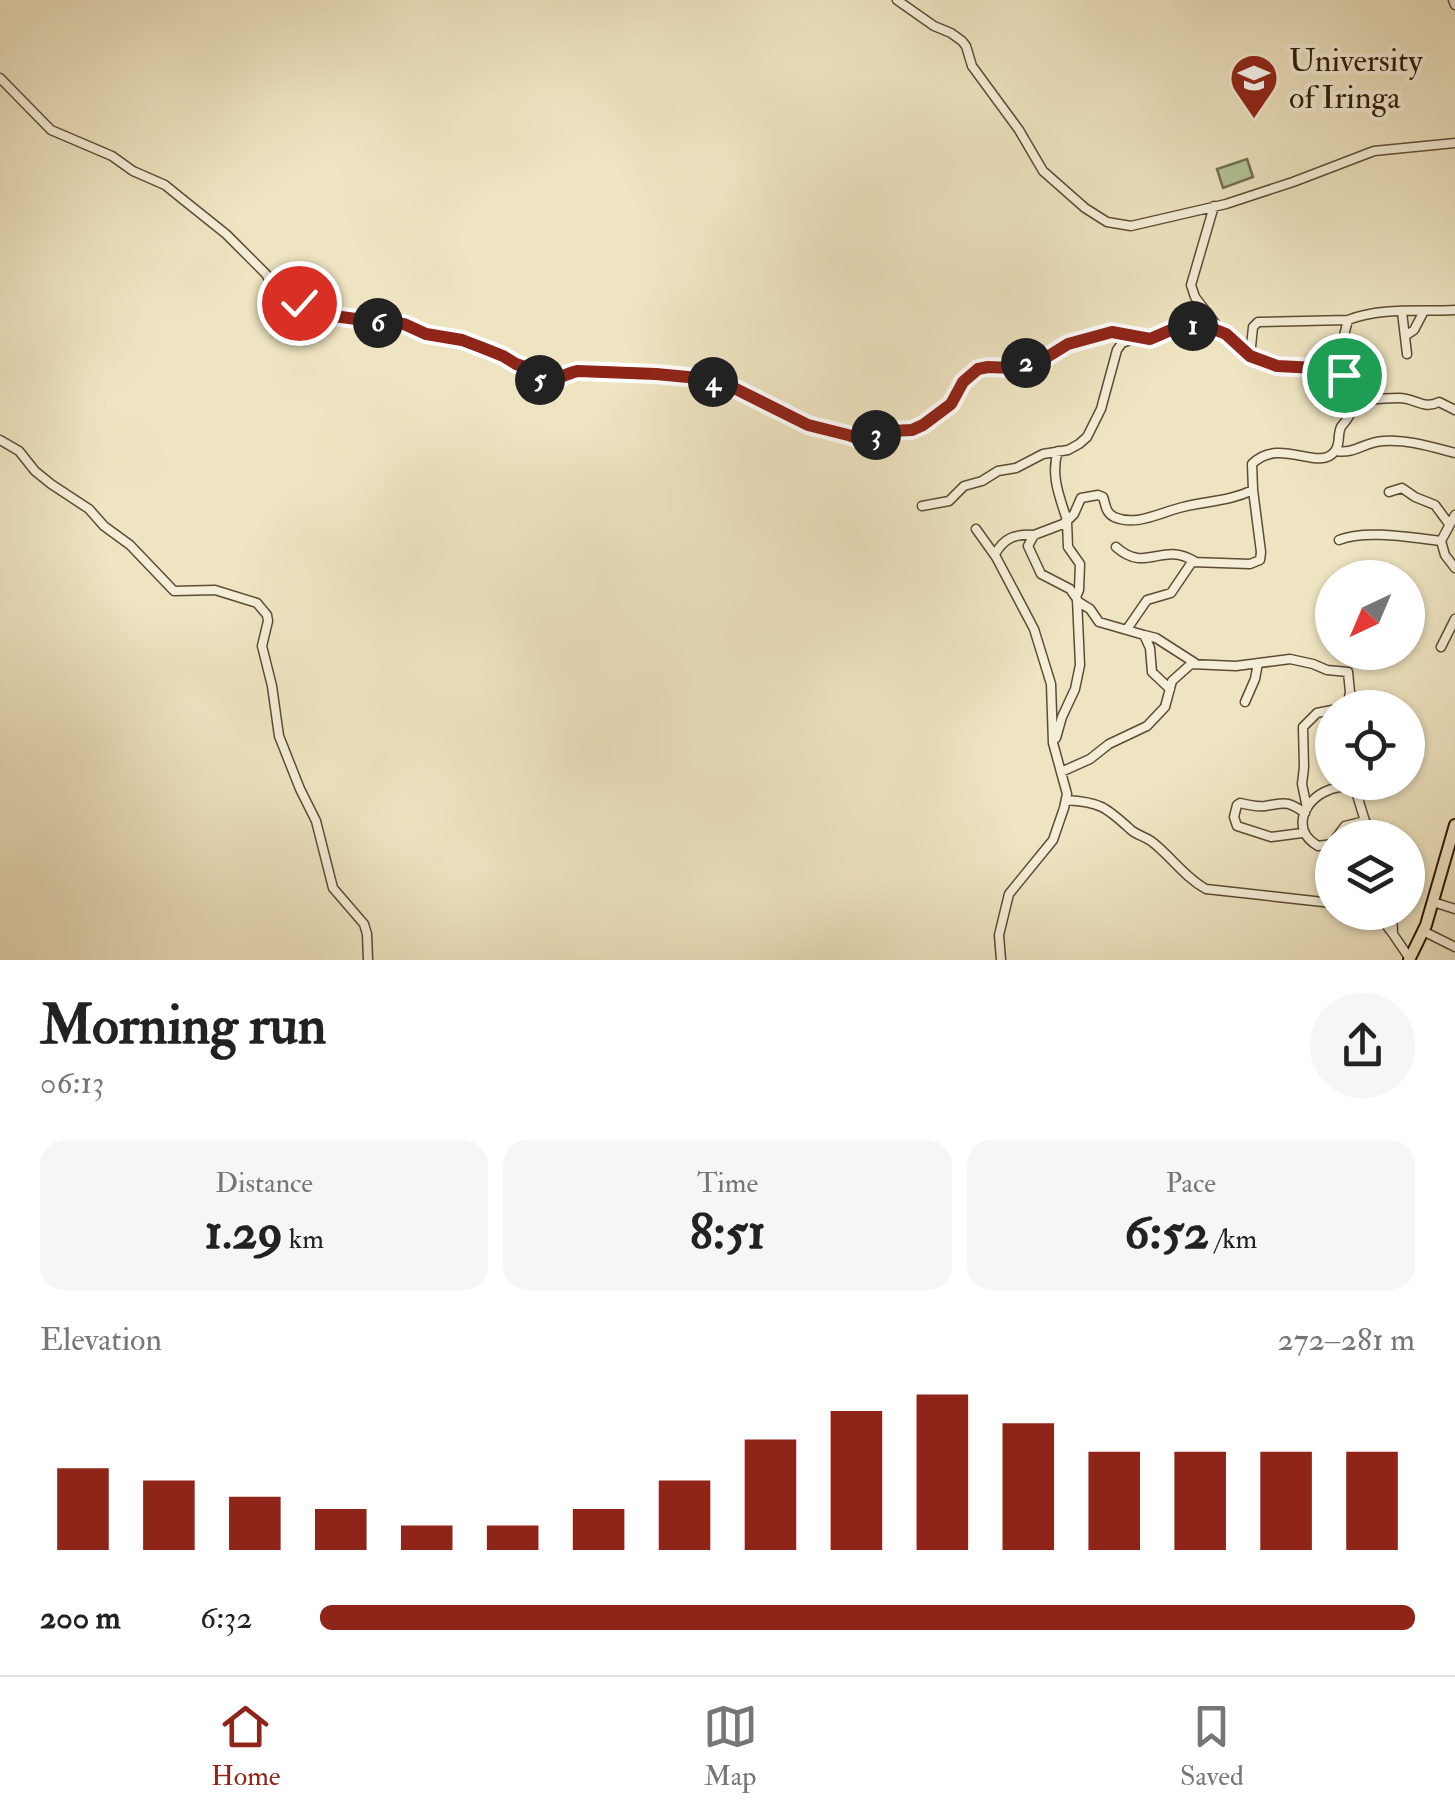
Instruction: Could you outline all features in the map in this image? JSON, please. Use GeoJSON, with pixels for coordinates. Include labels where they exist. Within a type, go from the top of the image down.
{"type":"FeatureCollection","features":[{"type":"Feature","properties":{"kind":"highway"},"geometry":{"type":"LineString","coordinates":[[1409,959],[1423,932],[1454,830]]}},
{"type":"Feature","properties":{"kind":"street"},"geometry":{"type":"LineString","coordinates":[[897,0],[962,41],[975,70],[1019,130],[1040,168],[1106,222],[1131,226],[1214,206],[1293,182],[1363,154],[1396,147],[1455,143]]}},
{"type":"Feature","properties":{"kind":"street"},"geometry":{"type":"LineString","coordinates":[[0,78],[46,126],[165,185],[226,234],[266,274],[275,295],[334,316],[374,324],[400,323],[426,334],[468,343],[502,355],[544,382],[558,381],[572,371],[698,378],[730,386],[808,425],[864,441],[923,425],[951,404],[963,382],[978,369],[1013,368],[1047,357],[1068,344],[1112,332],[1150,339],[1182,326],[1206,326],[1221,331]]}},
{"type":"Feature","properties":{"kind":"street"},"geometry":{"type":"LineString","coordinates":[[1214,206],[1191,285],[1193,294],[1221,331],[1250,356],[1286,368],[1329,366],[1338,359],[1348,320]]}},
{"type":"Feature","properties":{"kind":"street"},"geometry":{"type":"LineString","coordinates":[[1250,356],[1253,327],[1258,322],[1348,320],[1426,310],[1451,313]]}},
{"type":"Feature","properties":{"kind":"street"},"geometry":{"type":"LineString","coordinates":[[1426,310],[1428,324]]}},
{"type":"Feature","properties":{"kind":"street"},"geometry":{"type":"LineString","coordinates":[[1406,336],[1426,310]]}},
{"type":"Feature","properties":{"kind":"street"},"geometry":{"type":"LineString","coordinates":[[1402,312],[1407,354]]}},
{"type":"Feature","properties":{"kind":"street"},"geometry":{"type":"LineString","coordinates":[[922,506],[949,501],[967,484],[1042,454],[1070,449],[1087,437],[1101,409],[1115,354],[1122,344],[1136,338]]}},
{"type":"Feature","properties":{"kind":"street"},"geometry":{"type":"LineString","coordinates":[[1116,547],[1138,559],[1174,552],[1194,561],[1250,564],[1260,560],[1251,468],[1258,458],[1285,452],[1320,458],[1336,451],[1340,429],[1349,418],[1343,367],[1338,359]]}},
{"type":"Feature","properties":{"kind":"street"},"geometry":{"type":"LineString","coordinates":[[1349,404],[1404,398],[1428,406],[1439,402],[1455,410]]}},
{"type":"Feature","properties":{"kind":"street"},"geometry":{"type":"LineString","coordinates":[[0,440],[19,451],[48,482],[89,509],[174,591],[214,590],[257,603],[265,612],[268,621],[262,646],[279,736],[316,821],[333,888],[368,934],[368,960]]}},
{"type":"Feature","properties":{"kind":"street"},"geometry":{"type":"LineString","coordinates":[[1336,451],[1350,452],[1387,441],[1455,453]]}},
{"type":"Feature","properties":{"kind":"street"},"geometry":{"type":"LineString","coordinates":[[1053,747],[1081,656],[1076,599],[1080,564],[1068,547],[1067,522],[1054,468],[1058,451]]}},
{"type":"Feature","properties":{"kind":"street"},"geometry":{"type":"LineString","coordinates":[[1389,492],[1402,488],[1432,503],[1452,519],[1442,541],[1445,555],[1455,568]]}},
{"type":"Feature","properties":{"kind":"street"},"geometry":{"type":"LineString","coordinates":[[995,554],[1010,536],[1035,535],[1067,522],[1081,498],[1093,495],[1104,497],[1106,510],[1112,516],[1137,520],[1238,497],[1253,490]]}},
{"type":"Feature","properties":{"kind":"street"},"geometry":{"type":"LineString","coordinates":[[976,529],[995,554],[1028,615],[1050,679],[1053,747],[1066,788],[1066,800],[1052,840],[1010,894],[998,935],[1001,960]]}},
{"type":"Feature","properties":{"kind":"street"},"geometry":{"type":"LineString","coordinates":[[1035,535],[1029,550],[1041,574],[1070,589],[1098,622],[1152,636],[1196,663],[1236,666],[1290,660],[1348,672],[1350,690]]}},
{"type":"Feature","properties":{"kind":"street"},"geometry":{"type":"LineString","coordinates":[[1340,540],[1362,536],[1442,541]]}},
{"type":"Feature","properties":{"kind":"street"},"geometry":{"type":"LineString","coordinates":[[1127,629],[1147,600],[1169,594],[1194,561]]}},
{"type":"Feature","properties":{"kind":"street"},"geometry":{"type":"LineString","coordinates":[[1441,647],[1455,620]]}},
{"type":"Feature","properties":{"kind":"street"},"geometry":{"type":"LineString","coordinates":[[1144,635],[1151,652],[1152,672],[1170,689]]}},
{"type":"Feature","properties":{"kind":"street"},"geometry":{"type":"LineString","coordinates":[[1061,772],[1144,728],[1166,704],[1178,674],[1196,663]]}},
{"type":"Feature","properties":{"kind":"street"},"geometry":{"type":"LineString","coordinates":[[1244,702],[1258,663]]}},
{"type":"Feature","properties":{"kind":"street"},"geometry":{"type":"LineString","coordinates":[[1302,832],[1306,811],[1302,784],[1303,728],[1315,715]]}},
{"type":"Feature","properties":{"kind":"street"},"geometry":{"type":"LineString","coordinates":[[1066,800],[1088,802],[1112,812],[1202,887],[1315,902]]}},
{"type":"Feature","properties":{"kind":"street"},"geometry":{"type":"LineString","coordinates":[[1306,811],[1316,800]]}},
{"type":"Feature","properties":{"kind":"street"},"geometry":{"type":"LineString","coordinates":[[1302,832],[1266,836],[1234,824],[1235,814],[1238,804],[1263,807],[1280,802],[1306,811]]}},
{"type":"Feature","properties":{"kind":"street"},"geometry":{"type":"LineString","coordinates":[[1302,832],[1315,843]]}},
{"type":"Feature","properties":{"kind":"street"},"geometry":{"type":"LineString","coordinates":[[1433,902],[1455,909]]}},
{"type":"Feature","properties":{"kind":"street"},"geometry":{"type":"LineString","coordinates":[[1391,930],[1409,959]]}},
{"type":"Feature","properties":{"kind":"street"},"geometry":{"type":"LineString","coordinates":[[1394,930],[1394,934]]}},
{"type":"Feature","properties":{"kind":"street"},"geometry":{"type":"LineString","coordinates":[[1423,932],[1455,947]]}},
{"type":"Feature","properties":{"kind":"green space"},"geometry":{"type":"Polygon","coordinates":[[[1247,159],[1253,177],[1223,188],[1217,169],[1247,159]]]}},
{"type":"Feature","properties":{"kind":"place","name":"University of Iringa"},"geometry":{"type":"Point","coordinates":[1254,120]}},
{"type":"Feature","properties":{"kind":"route"},"geometry":{"type":"LineString","coordinates":[[299,303],[334,316],[374,324],[400,323],[426,334],[468,343],[502,355],[544,382],[558,381],[569,372],[578,371],[656,374],[726,384],[808,425],[864,441],[923,425],[951,404],[963,382],[978,369],[1013,368],[1047,357],[1068,344],[1112,332],[1150,339],[1178,327],[1206,326],[1221,331],[1246,354],[1266,363],[1316,368],[1334,364],[1338,359],[1344,375]]}}]}
